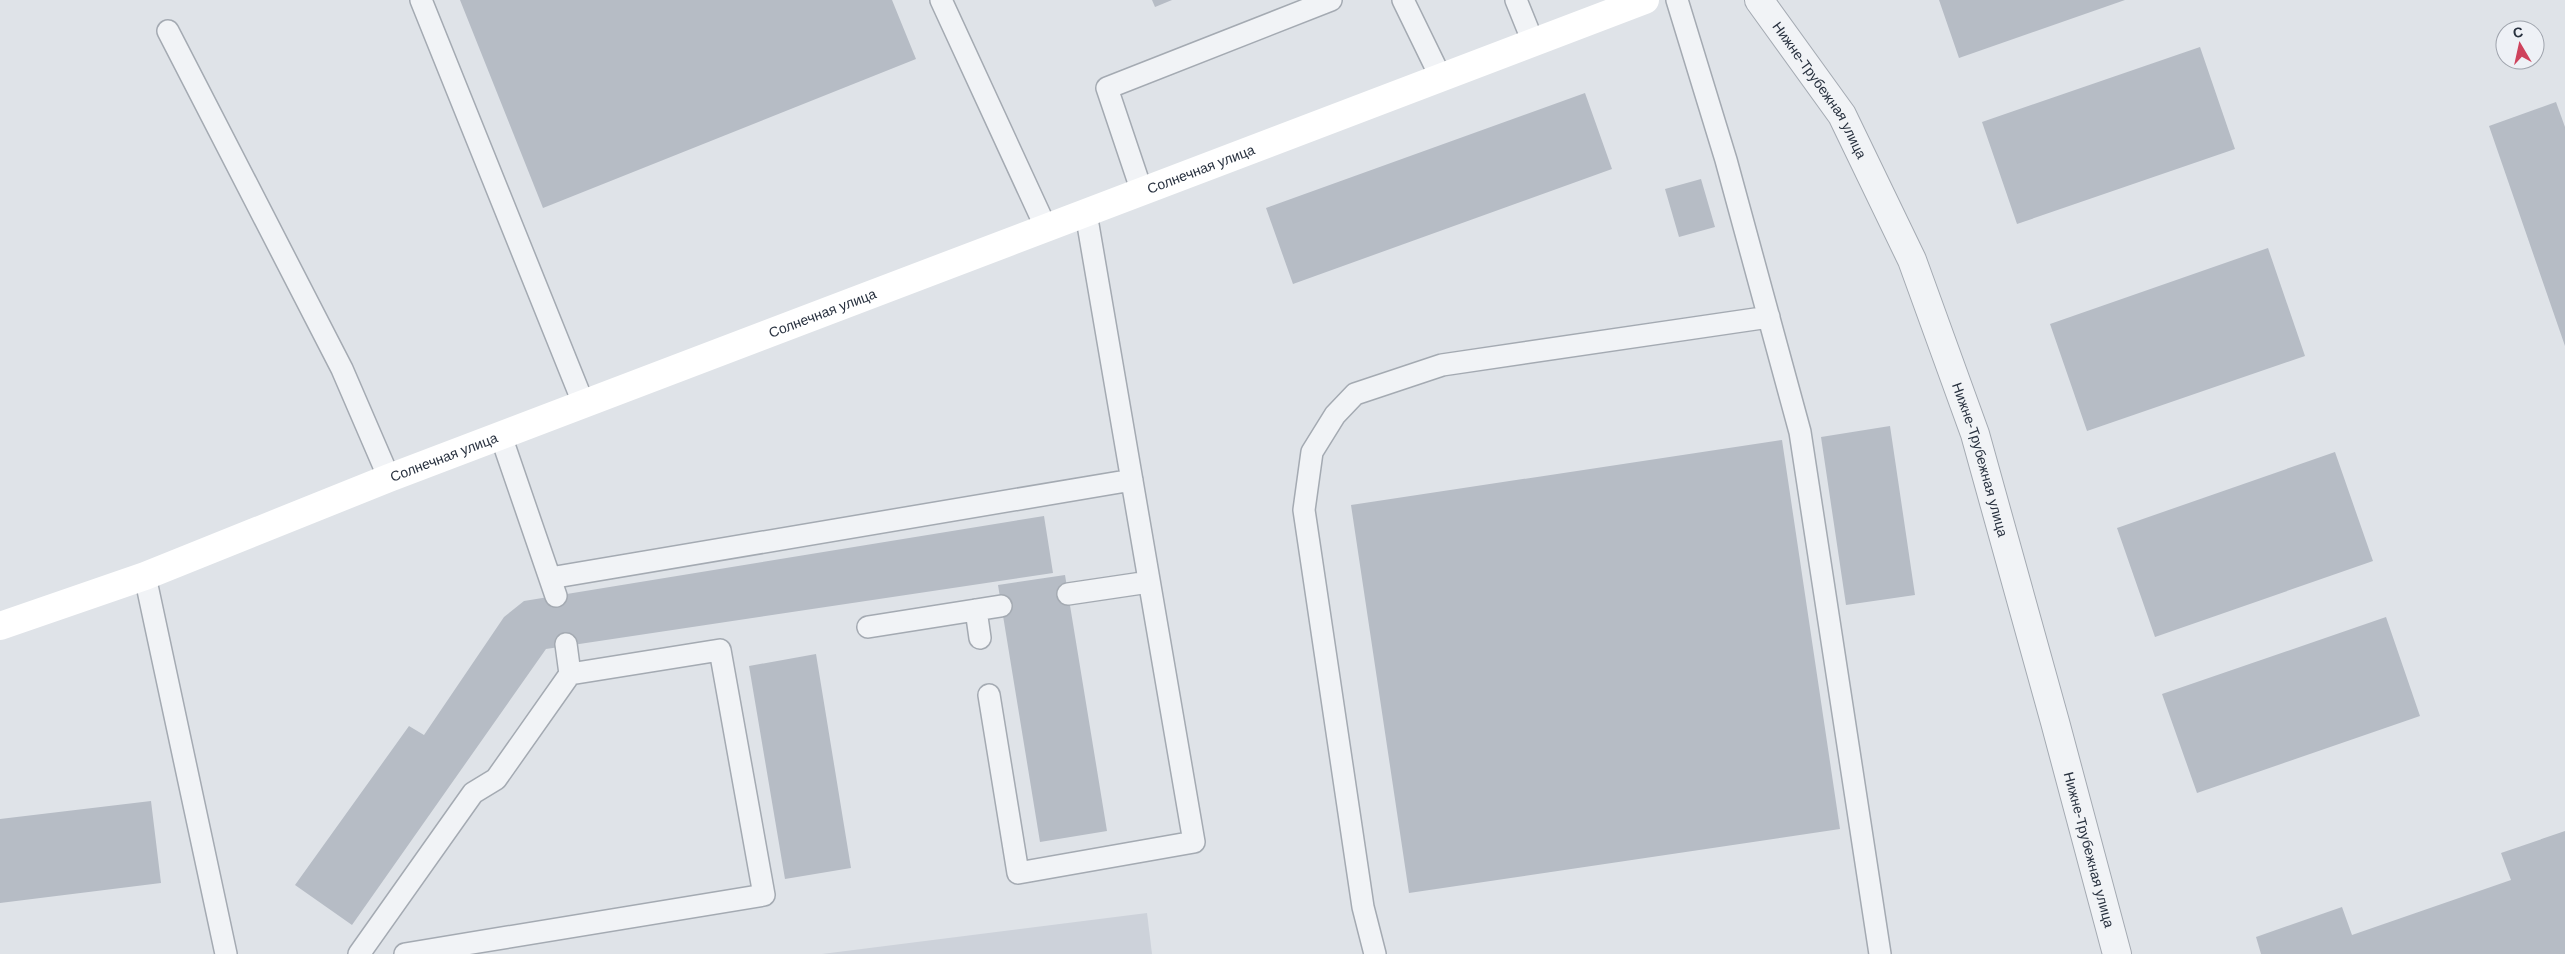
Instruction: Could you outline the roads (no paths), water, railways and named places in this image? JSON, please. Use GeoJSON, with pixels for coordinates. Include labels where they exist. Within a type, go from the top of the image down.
{"type":"FeatureCollection","features":[{"type":"Feature","properties":{"kind":"main road","name":"Солнечная улица"},"geometry":{"type":"LineString","coordinates":[[0,626],[145,576],[389,478],[1645,0]]}},
{"type":"Feature","properties":{"kind":"street","name":"Нижне-Трубежная улица"},"geometry":{"type":"LineString","coordinates":[[1759,0],[1842,115],[1912,260],[1975,434],[2053,712],[2117,954]]}},
{"type":"Feature","properties":{"kind":"lane"},"geometry":{"type":"LineString","coordinates":[[421,0],[584,405]]}},
{"type":"Feature","properties":{"kind":"lane"},"geometry":{"type":"LineString","coordinates":[[941,0],[1046,228]]}},
{"type":"Feature","properties":{"kind":"lane"},"geometry":{"type":"LineString","coordinates":[[1142,192],[1107,88],[1331,0]]}},
{"type":"Feature","properties":{"kind":"lane"},"geometry":{"type":"LineString","coordinates":[[1404,0],[1441,78]]}},
{"type":"Feature","properties":{"kind":"lane"},"geometry":{"type":"LineString","coordinates":[[1516,0],[1533,42]]}},
{"type":"Feature","properties":{"kind":"lane"},"geometry":{"type":"LineString","coordinates":[[1677,0],[1726,160],[1800,432],[1880,954]]}},
{"type":"Feature","properties":{"kind":"lane"},"geometry":{"type":"LineString","coordinates":[[168,31],[342,369],[389,478]]}},
{"type":"Feature","properties":{"kind":"lane"},"geometry":{"type":"LineString","coordinates":[[989,695],[1018,874],[1194,842],[1086,213]]}},
{"type":"Feature","properties":{"kind":"lane"},"geometry":{"type":"LineString","coordinates":[[1375,954],[1363,907],[1304,510],[1312,452],[1335,416],[1355,394],[1442,364],[1769,316]]}},
{"type":"Feature","properties":{"kind":"lane"},"geometry":{"type":"LineString","coordinates":[[501,436],[553,587],[1132,480]]}},
{"type":"Feature","properties":{"kind":"lane"},"geometry":{"type":"LineString","coordinates":[[145,576],[226,954]]}},
{"type":"Feature","properties":{"kind":"lane"},"geometry":{"type":"LineString","coordinates":[[1068,594],[1149,582]]}},
{"type":"Feature","properties":{"kind":"lane"},"geometry":{"type":"LineString","coordinates":[[868,627],[1001,606]]}},
{"type":"Feature","properties":{"kind":"lane"},"geometry":{"type":"LineString","coordinates":[[976,610],[980,638]]}},
{"type":"Feature","properties":{"kind":"lane"},"geometry":{"type":"LineString","coordinates":[[359,954],[473,793],[496,779],[570,674],[566,644]]}},
{"type":"Feature","properties":{"kind":"lane"},"geometry":{"type":"LineString","coordinates":[[405,954],[764,896],[720,650],[570,674]]}}]}
